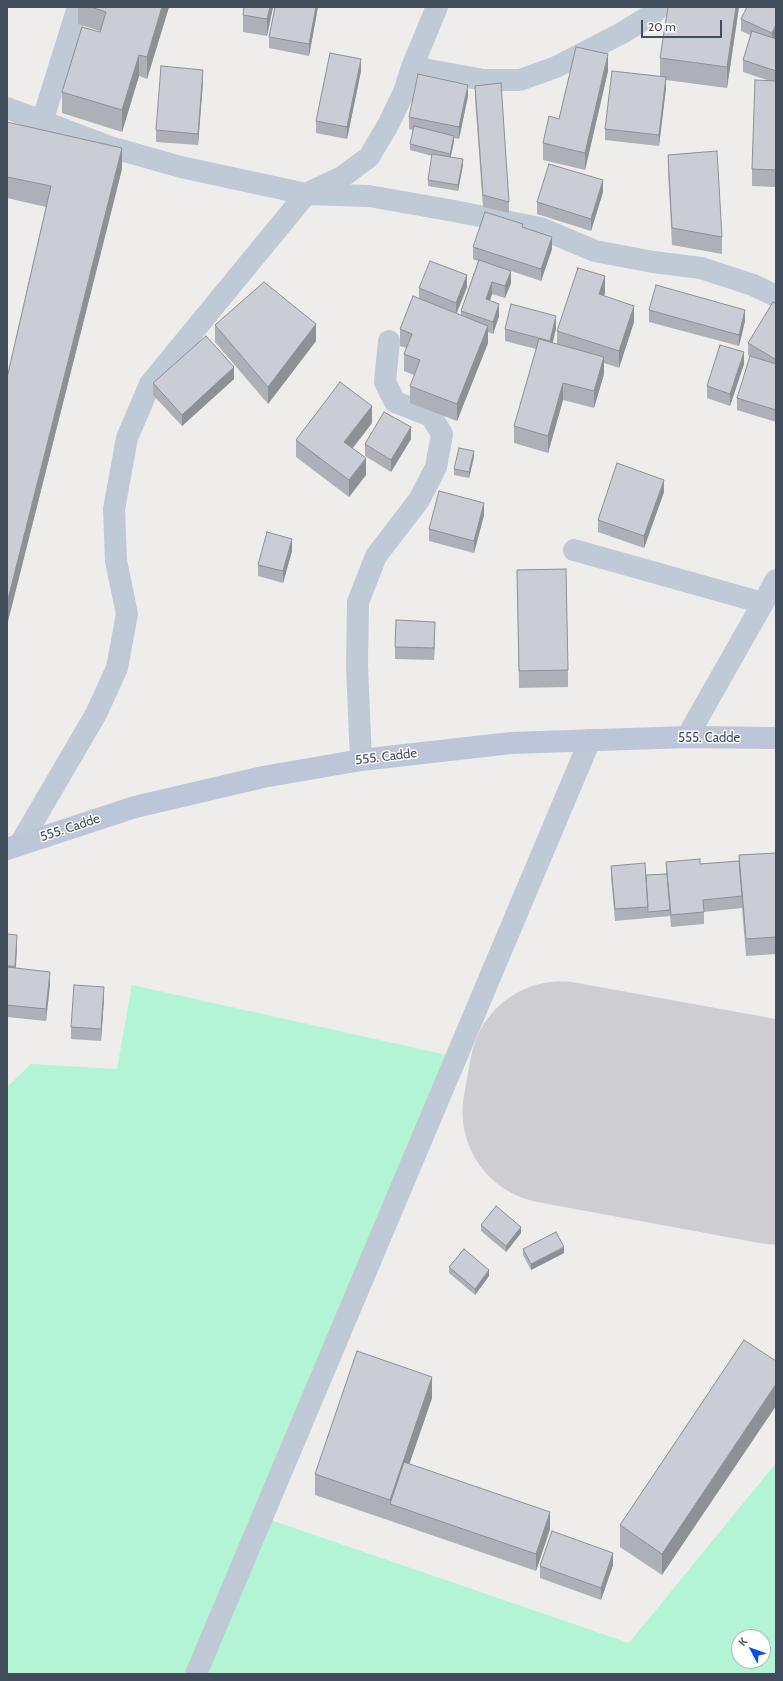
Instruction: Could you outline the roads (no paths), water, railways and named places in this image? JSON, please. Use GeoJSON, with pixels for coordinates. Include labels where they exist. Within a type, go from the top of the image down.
{"type":"FeatureCollection","features":[{"type":"Feature","properties":{"kind":"street"},"geometry":{"type":"LineString","coordinates":[[42,122],[78,7]]}},
{"type":"Feature","properties":{"kind":"street"},"geometry":{"type":"LineString","coordinates":[[14,847],[96,714],[117,668],[127,614],[116,561],[114,509],[127,438],[150,384],[306,194],[342,177],[369,157],[404,92],[412,66],[437,7]]}},
{"type":"Feature","properties":{"kind":"street"},"geometry":{"type":"LineString","coordinates":[[412,66],[484,80],[520,80],[556,67],[622,33],[653,14],[659,7]]}},
{"type":"Feature","properties":{"kind":"street"},"geometry":{"type":"LineString","coordinates":[[7,108],[110,147],[181,167],[306,194],[369,196],[540,228],[595,251],[653,262],[701,268],[753,285],[776,296]]}},
{"type":"Feature","properties":{"kind":"street"},"geometry":{"type":"LineString","coordinates":[[361,760],[357,666],[358,602],[376,556],[419,500],[436,467],[442,434],[431,416],[395,402],[385,382],[389,342]]}},
{"type":"Feature","properties":{"kind":"street"},"geometry":{"type":"LineString","coordinates":[[574,550],[763,602]]}},
{"type":"Feature","properties":{"kind":"street"},"geometry":{"type":"LineString","coordinates":[[687,737],[776,580]]}},
{"type":"Feature","properties":{"kind":"street","name":"555. Cadde"},"geometry":{"type":"LineString","coordinates":[[14,847],[135,807],[263,777],[361,760],[511,743],[687,737],[776,738]]}},
{"type":"Feature","properties":{"kind":"street"},"geometry":{"type":"LineString","coordinates":[[196,1674],[590,740]]}}]}
